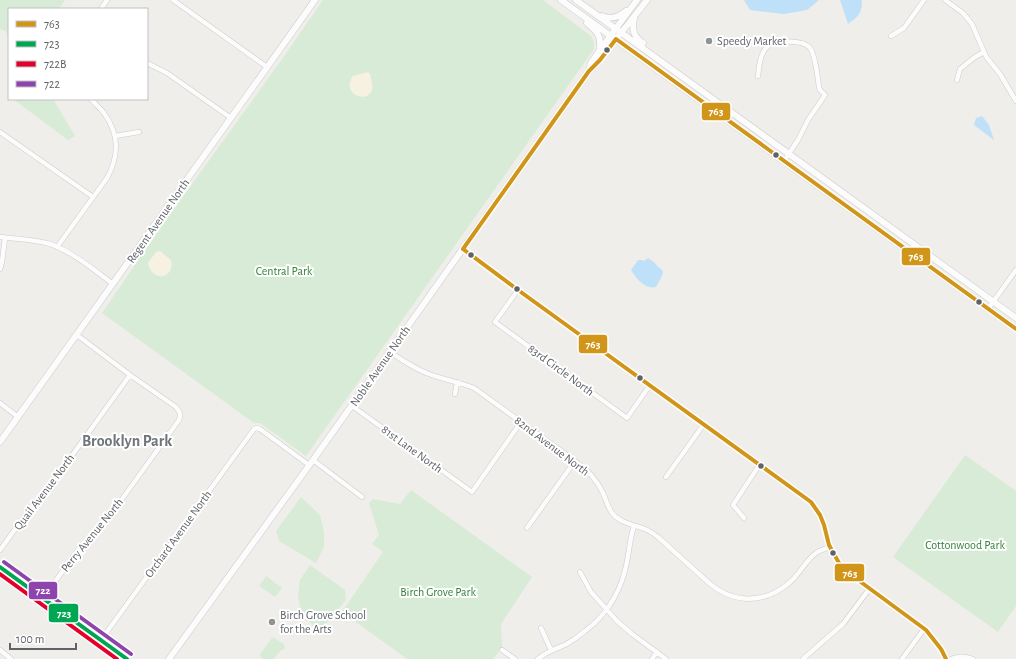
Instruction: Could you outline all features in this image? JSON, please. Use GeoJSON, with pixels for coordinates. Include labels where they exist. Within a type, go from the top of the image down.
{"type":"FeatureCollection","features":[{"type":"Feature","properties":{"kind":"street"},"geometry":{"type":"LineString","coordinates":[[173,0],[268,67]]}},
{"type":"Feature","properties":{"kind":"street","name":"Regent Avenue North"},"geometry":{"type":"LineString","coordinates":[[0,442],[315,0]]}},
{"type":"Feature","properties":{"kind":"street"},"geometry":{"type":"LineString","coordinates":[[555,0],[596,30],[600,38],[600,50]]}},
{"type":"Feature","properties":{"kind":"street"},"geometry":{"type":"LineString","coordinates":[[561,0],[1016,329]]}},
{"type":"Feature","properties":{"kind":"street"},"geometry":{"type":"LineString","coordinates":[[576,0],[1016,318]]}},
{"type":"Feature","properties":{"kind":"street"},"geometry":{"type":"LineString","coordinates":[[614,38],[636,0]]}},
{"type":"Feature","properties":{"kind":"street"},"geometry":{"type":"LineString","coordinates":[[594,13],[608,18],[619,17],[636,0]]}},
{"type":"Feature","properties":{"kind":"street"},"geometry":{"type":"LineString","coordinates":[[619,30],[634,16],[647,0]]}},
{"type":"Feature","properties":{"kind":"street"},"geometry":{"type":"LineString","coordinates":[[890,36],[904,28],[924,0]]}},
{"type":"Feature","properties":{"kind":"street"},"geometry":{"type":"LineString","coordinates":[[945,0],[968,18],[987,58],[1000,74],[1016,101]]}},
{"type":"Feature","properties":{"kind":"street"},"geometry":{"type":"LineString","coordinates":[[634,16],[633,28],[638,39],[675,67],[682,76]]}},
{"type":"Feature","properties":{"kind":"street","name":"Noble Avenue North"},"geometry":{"type":"LineString","coordinates":[[589,71],[591,63],[600,50],[614,38]]}},
{"type":"Feature","properties":{"kind":"street","name":"Noble Avenue North"},"geometry":{"type":"LineString","coordinates":[[169,659],[352,406],[589,71],[595,66],[614,38]]}},
{"type":"Feature","properties":{"kind":"street"},"geometry":{"type":"LineString","coordinates":[[758,76],[759,66],[764,51],[768,45],[772,43],[799,42],[807,45],[812,51],[819,87],[825,95],[808,120],[798,140],[784,161]]}},
{"type":"Feature","properties":{"kind":"street"},"geometry":{"type":"LineString","coordinates":[[957,80],[960,69],[974,57],[984,52]]}},
{"type":"Feature","properties":{"kind":"street"},"geometry":{"type":"LineString","coordinates":[[148,64],[231,118]]}},
{"type":"Feature","properties":{"kind":"street"},"geometry":{"type":"LineString","coordinates":[[57,247],[107,178],[115,160],[115,136],[109,121],[92,100]]}},
{"type":"Feature","properties":{"kind":"street"},"geometry":{"type":"LineString","coordinates":[[0,132],[93,197]]}},
{"type":"Feature","properties":{"kind":"street"},"geometry":{"type":"LineString","coordinates":[[115,136],[139,132]]}},
{"type":"Feature","properties":{"kind":"street"},"geometry":{"type":"LineString","coordinates":[[0,269],[2,262],[2,237],[37,241],[57,247],[71,254],[113,284]]}},
{"type":"Feature","properties":{"kind":"street"},"geometry":{"type":"LineString","coordinates":[[463,249],[811,502],[820,515],[830,547],[839,563],[846,571],[924,629],[941,649],[946,659]]}},
{"type":"Feature","properties":{"kind":"street"},"geometry":{"type":"LineString","coordinates":[[988,309],[1016,270]]}},
{"type":"Feature","properties":{"kind":"street","name":"83rd Circle North"},"geometry":{"type":"LineString","coordinates":[[518,290],[495,322],[627,418],[650,385]]}},
{"type":"Feature","properties":{"kind":"street"},"geometry":{"type":"LineString","coordinates":[[76,335],[130,375]]}},
{"type":"Feature","properties":{"kind":"street","name":"82nd Avenue North"},"geometry":{"type":"LineString","coordinates":[[390,352],[427,374],[474,388],[576,461],[588,471],[600,486],[612,513],[624,522],[648,530],[658,537],[716,589],[725,594],[744,599],[763,597],[773,593],[789,582],[813,556],[830,547]]}},
{"type":"Feature","properties":{"kind":"street","name":"Perry Avenue North"},"geometry":{"type":"LineString","coordinates":[[43,598],[81,546],[107,520],[179,420],[180,412],[176,407],[130,375]]}},
{"type":"Feature","properties":{"kind":"street","name":"Quail Avenue North"},"geometry":{"type":"LineString","coordinates":[[0,550],[32,506],[47,490],[130,375]]}},
{"type":"Feature","properties":{"kind":"street"},"geometry":{"type":"LineString","coordinates":[[455,394],[457,382]]}},
{"type":"Feature","properties":{"kind":"street"},"geometry":{"type":"LineString","coordinates":[[0,404],[18,416]]}},
{"type":"Feature","properties":{"kind":"street","name":"81st Lane North"},"geometry":{"type":"LineString","coordinates":[[352,406],[472,492],[521,422]]}},
{"type":"Feature","properties":{"kind":"street"},"geometry":{"type":"LineString","coordinates":[[666,477],[704,424]]}},
{"type":"Feature","properties":{"kind":"street","name":"Orchard Avenue North"},"geometry":{"type":"LineString","coordinates":[[101,640],[254,430],[257,428],[263,430],[311,463]]}},
{"type":"Feature","properties":{"kind":"street"},"geometry":{"type":"LineString","coordinates":[[527,528],[576,461]]}},
{"type":"Feature","properties":{"kind":"street"},"geometry":{"type":"LineString","coordinates":[[311,463],[362,496]]}},
{"type":"Feature","properties":{"kind":"street"},"geometry":{"type":"LineString","coordinates":[[744,518],[733,505],[760,464]]}},
{"type":"Feature","properties":{"kind":"street"},"geometry":{"type":"LineString","coordinates":[[538,659],[587,630],[597,621],[614,599],[624,573],[630,538],[634,526]]}},
{"type":"Feature","properties":{"kind":"street"},"geometry":{"type":"LineString","coordinates":[[0,567],[127,659]]}},
{"type":"Feature","properties":{"kind":"street"},"geometry":{"type":"LineString","coordinates":[[580,572],[591,592],[606,610],[624,628],[666,659]]}},
{"type":"Feature","properties":{"kind":"street"},"geometry":{"type":"LineString","coordinates":[[701,584],[705,579]]}},
{"type":"Feature","properties":{"kind":"street"},"geometry":{"type":"LineString","coordinates":[[804,659],[843,624],[870,588]]}},
{"type":"Feature","properties":{"kind":"street"},"geometry":{"type":"LineString","coordinates":[[541,628],[551,650]]}},
{"type":"Feature","properties":{"kind":"street"},"geometry":{"type":"LineString","coordinates":[[902,659],[924,629]]}},
{"type":"Feature","properties":{"kind":"street"},"geometry":{"type":"LineString","coordinates":[[0,650],[11,659]]}},
{"type":"Feature","properties":{"kind":"street"},"geometry":{"type":"LineString","coordinates":[[502,650],[515,659]]}},
{"type":"Feature","properties":{"kind":"street"},"geometry":{"type":"LineString","coordinates":[[652,659],[657,652]]}},
{"type":"Feature","properties":{"kind":"street"},"geometry":{"type":"LineString","coordinates":[[951,659],[966,657],[973,659]]}},
{"type":"Feature","properties":{"kind":"green space"},"geometry":{"type":"Polygon","coordinates":[[[0,0],[65,0],[60,8],[8,8],[8,36],[6,31],[0,29],[0,0]]]}},
{"type":"Feature","properties":{"kind":"green space","name":"Central Park"},"geometry":{"type":"Polygon","coordinates":[[[323,0],[543,0],[591,36],[594,42],[594,49],[306,456],[260,423],[254,423],[102,313],[161,227],[323,0]]]}},
{"type":"Feature","properties":{"kind":"green space"},"geometry":{"type":"Polygon","coordinates":[[[14,100],[54,100],[75,136],[68,140],[14,100]]]}},
{"type":"Feature","properties":{"kind":"green space","name":"Cottonwood Park"},"geometry":{"type":"Polygon","coordinates":[[[965,455],[1016,491],[1016,606],[998,632],[893,557],[965,455]]]}},
{"type":"Feature","properties":{"kind":"green space","name":"Birch Grove Park"},"geometry":{"type":"Polygon","coordinates":[[[411,490],[532,577],[501,624],[502,647],[493,659],[407,659],[342,612],[383,552],[372,544],[379,535],[369,503],[373,499],[400,504],[411,490]]]}},
{"type":"Feature","properties":{"kind":"green space"},"geometry":{"type":"Polygon","coordinates":[[[301,497],[320,515],[324,532],[324,547],[316,563],[279,541],[276,531],[301,497]]]}},
{"type":"Feature","properties":{"kind":"green space"},"geometry":{"type":"Polygon","coordinates":[[[310,565],[345,590],[346,600],[319,632],[301,612],[298,595],[300,580],[310,565]]]}},
{"type":"Feature","properties":{"kind":"green space"},"geometry":{"type":"Polygon","coordinates":[[[266,576],[282,588],[275,597],[259,586],[266,576]]]}},
{"type":"Feature","properties":{"kind":"green space"},"geometry":{"type":"Polygon","coordinates":[[[272,638],[284,644],[285,648],[280,651],[274,659],[263,659],[260,654],[272,638]]]}},
{"type":"Feature","properties":{"kind":"sand"},"geometry":{"type":"Polygon","coordinates":[[[368,72],[370,74],[372,90],[365,97],[360,97],[352,92],[350,82],[353,76],[368,72]]]}},
{"type":"Feature","properties":{"kind":"sand"},"geometry":{"type":"Polygon","coordinates":[[[160,251],[171,260],[171,266],[167,275],[158,276],[150,269],[148,263],[156,252],[160,251]]]}},
{"type":"Feature","properties":{"kind":"water"},"geometry":{"type":"Polygon","coordinates":[[[744,0],[819,0],[807,10],[784,14],[750,10],[744,0]]]}},
{"type":"Feature","properties":{"kind":"water"},"geometry":{"type":"Polygon","coordinates":[[[840,0],[862,1],[859,14],[848,24],[840,0]]]}},
{"type":"Feature","properties":{"kind":"water"},"geometry":{"type":"Polygon","coordinates":[[[982,116],[989,125],[994,140],[974,125],[976,118],[982,116]]]}},
{"type":"Feature","properties":{"kind":"water"},"geometry":{"type":"Polygon","coordinates":[[[648,258],[663,272],[656,287],[648,287],[645,285],[638,280],[631,270],[638,260],[644,261],[648,258]]]}},
{"type":"Feature","properties":{"kind":"transit line","name":"763"},"geometry":{"type":"LineString","coordinates":[[616,39],[1016,329]]}},
{"type":"Feature","properties":{"kind":"transit line","name":"763"},"geometry":{"type":"LineString","coordinates":[[463,249],[589,71],[600,60],[616,39]]}},
{"type":"Feature","properties":{"kind":"transit line","name":"763"},"geometry":{"type":"LineString","coordinates":[[463,249],[811,502],[820,515],[829,545],[839,563],[854,577],[926,630],[941,649],[946,659]]}},
{"type":"Feature","properties":{"kind":"transit line","name":"722"},"geometry":{"type":"LineString","coordinates":[[4,562],[131,654]]}},
{"type":"Feature","properties":{"kind":"transit line","name":"723"},"geometry":{"type":"LineString","coordinates":[[0,567],[127,659]]}},
{"type":"Feature","properties":{"kind":"transit line","name":"722B"},"geometry":{"type":"LineString","coordinates":[[0,574],[117,659]]}},
{"type":"Feature","properties":{"kind":"place","name":"Speedy Market"},"geometry":{"type":"Point","coordinates":[709,41]}},
{"type":"Feature","properties":{"kind":"place","name":"Birch Grove School for the Arts"},"geometry":{"type":"Point","coordinates":[272,622]}},
{"type":"Feature","properties":{"kind":"district","name":"Brooklyn Park"},"geometry":{"type":"Point","coordinates":[127,440]}}]}
